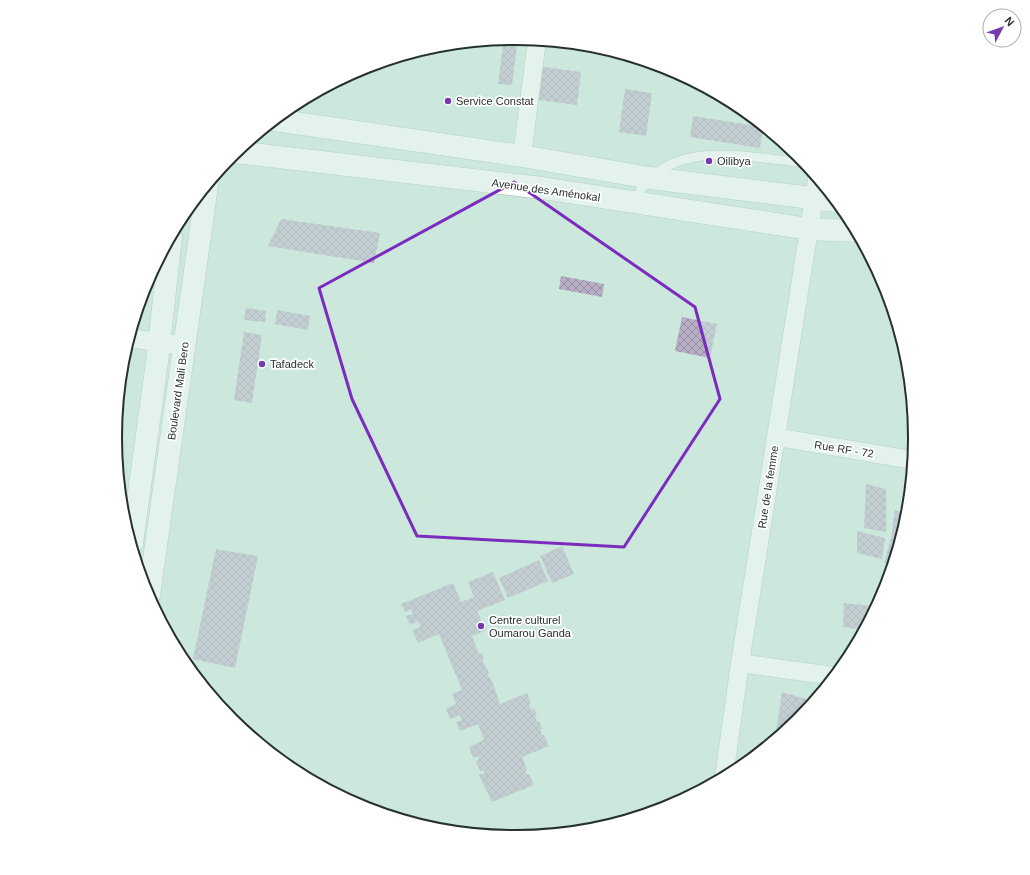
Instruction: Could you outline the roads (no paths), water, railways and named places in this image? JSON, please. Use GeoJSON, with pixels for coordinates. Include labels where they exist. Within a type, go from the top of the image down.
{"type":"FeatureCollection","features":[{"type":"Feature","properties":{"kind":"main road"},"geometry":{"type":"LineString","coordinates":[[283,121],[522,156],[650,178],[821,193]]}},
{"type":"Feature","properties":{"kind":"main road"},"geometry":{"type":"LineString","coordinates":[[445,176],[448,146]]}},
{"type":"Feature","properties":{"kind":"main road","name":"Avenue des Aménokal"},"geometry":{"type":"LineString","coordinates":[[244,153],[542,188],[810,229],[848,231]]}},
{"type":"Feature","properties":{"kind":"main road"},"geometry":{"type":"LineString","coordinates":[[542,188],[547,160]]}},
{"type":"Feature","properties":{"kind":"main road","name":"Boulevard Mali Bero"},"geometry":{"type":"LineString","coordinates":[[149,581],[205,197]]}},
{"type":"Feature","properties":{"kind":"main road"},"geometry":{"type":"LineString","coordinates":[[134,530],[159,343],[169,252]]}},
{"type":"Feature","properties":{"kind":"street"},"geometry":{"type":"LineString","coordinates":[[522,156],[536,46]]}},
{"type":"Feature","properties":{"kind":"street","name":"Rue de la femme"},"geometry":{"type":"LineString","coordinates":[[725,769],[740,663],[810,229],[822,194]]}},
{"type":"Feature","properties":{"kind":"street"},"geometry":{"type":"LineString","coordinates":[[135,339],[184,346]]}},
{"type":"Feature","properties":{"kind":"street","name":"Rue RF - 72"},"geometry":{"type":"LineString","coordinates":[[776,438],[907,459]]}},
{"type":"Feature","properties":{"kind":"street"},"geometry":{"type":"LineString","coordinates":[[740,663],[827,675]]}},
{"type":"Feature","properties":{"kind":"lane"},"geometry":{"type":"LineString","coordinates":[[633,202],[650,178],[671,164],[688,158],[718,154],[795,162]]}},
{"type":"Feature","properties":{"kind":"place","name":"Service Constat"},"geometry":{"type":"Point","coordinates":[448,101]}},
{"type":"Feature","properties":{"kind":"place","name":"Oilibya"},"geometry":{"type":"Point","coordinates":[709,161]}},
{"type":"Feature","properties":{"kind":"place","name":"Tafadeck"},"geometry":{"type":"Point","coordinates":[262,364]}},
{"type":"Feature","properties":{"kind":"place","name":"Centre culturel Oumarou Ganda"},"geometry":{"type":"Point","coordinates":[481,626]}}]}
